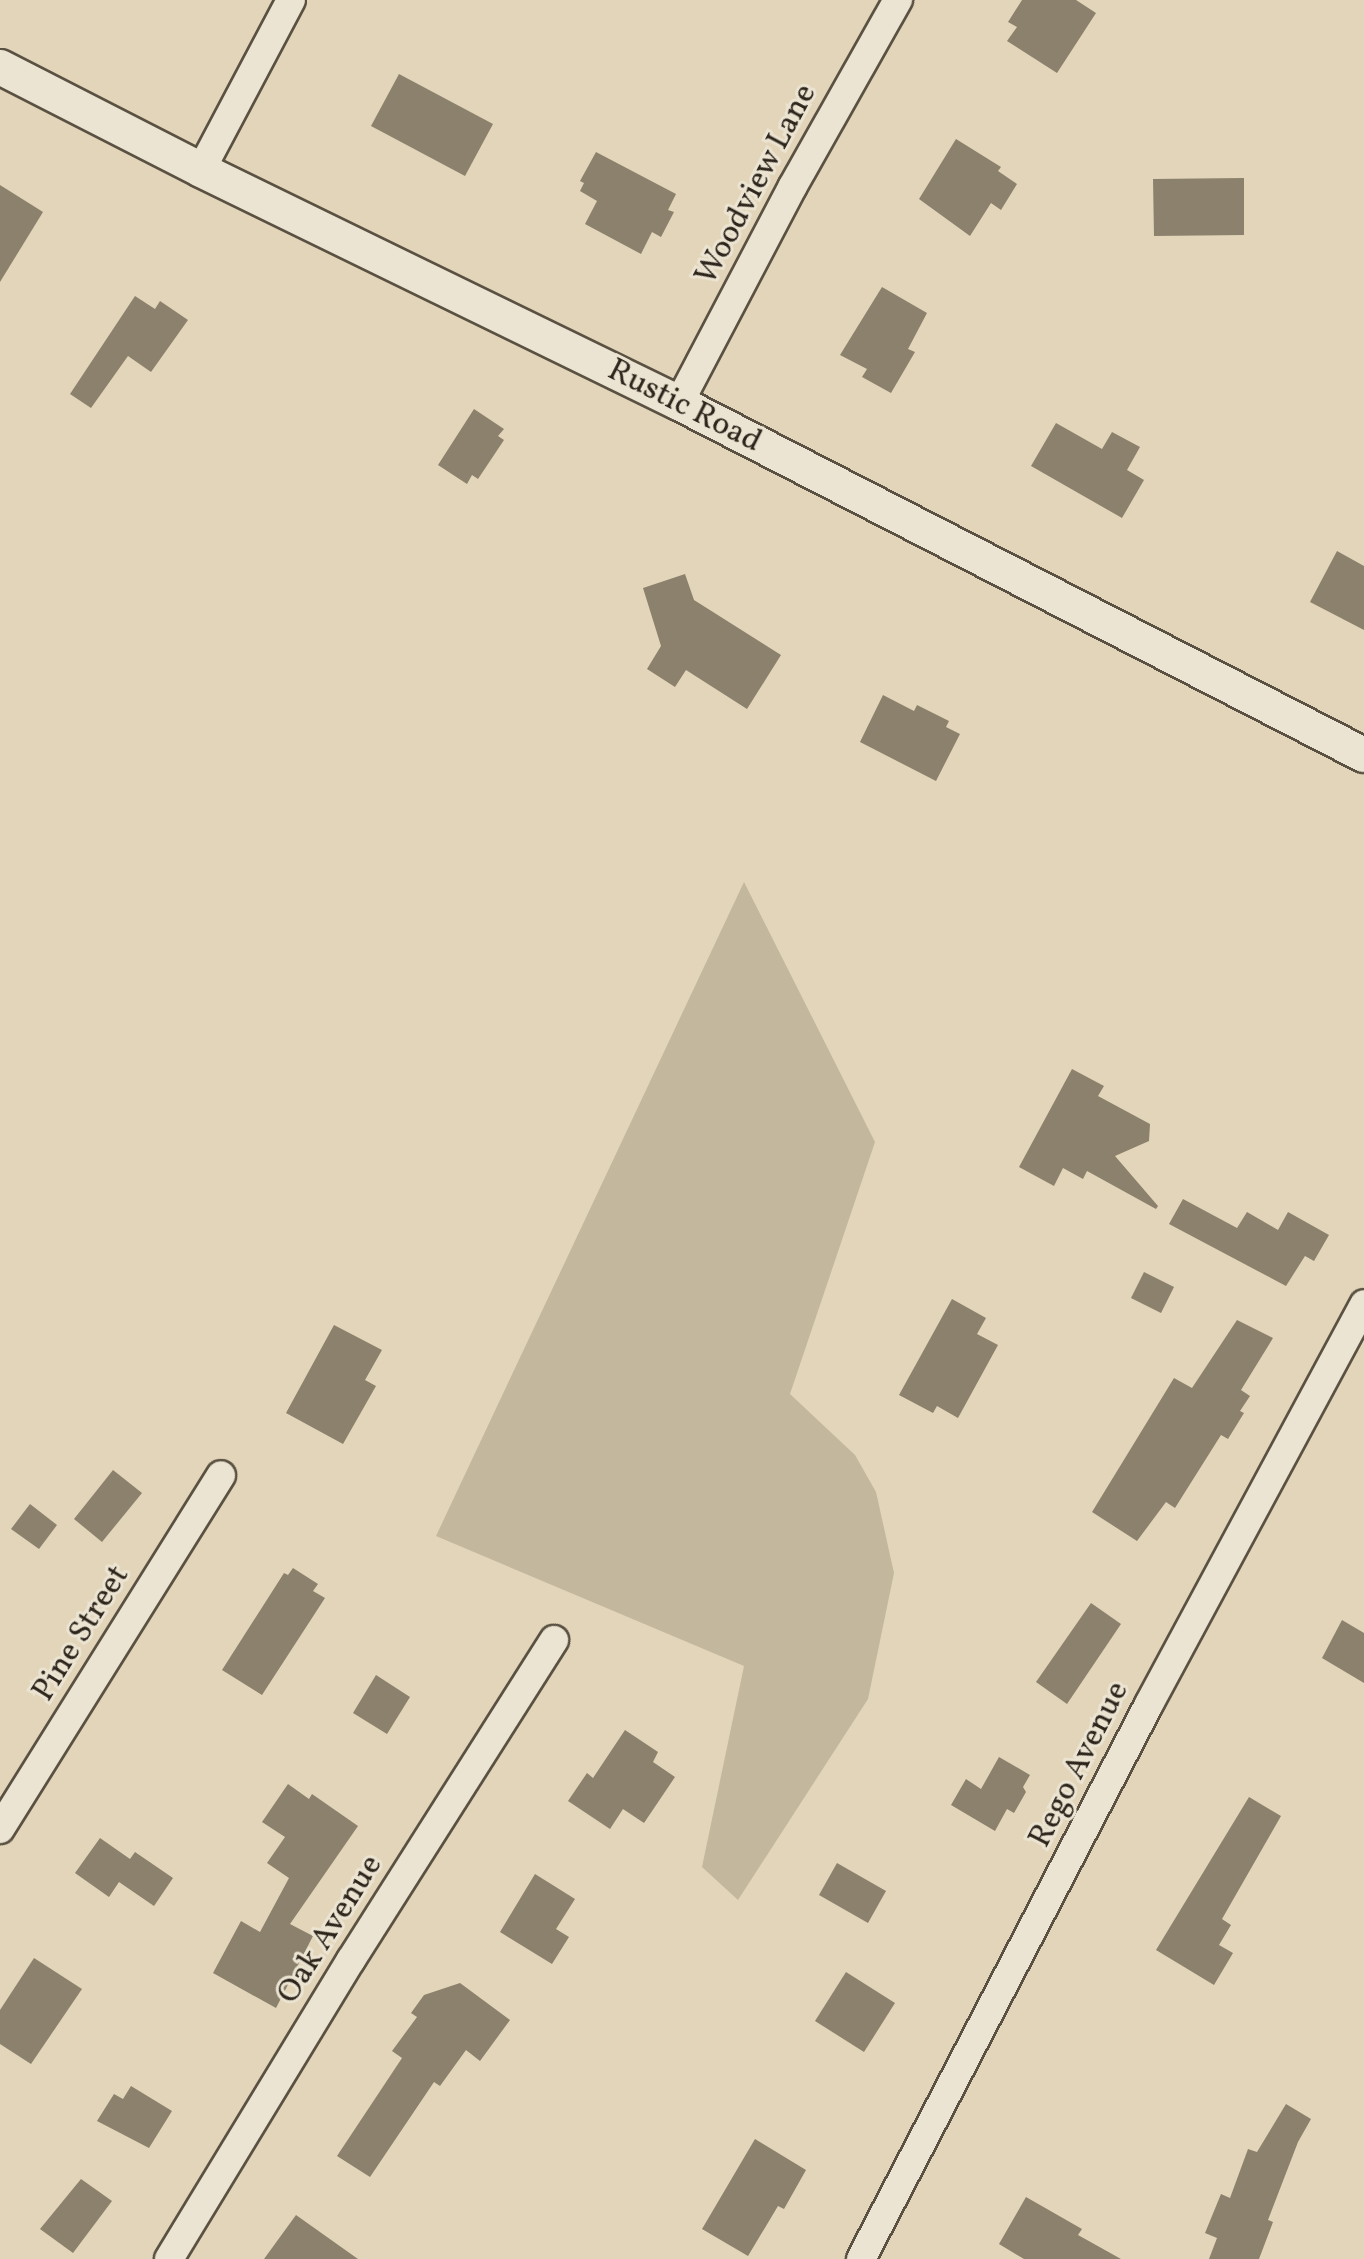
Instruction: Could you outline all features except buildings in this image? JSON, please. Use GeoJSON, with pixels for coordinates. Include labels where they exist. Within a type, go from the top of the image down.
{"type":"FeatureCollection","features":[{"type":"Feature","properties":{"kind":"street"},"geometry":{"type":"LineString","coordinates":[[201,170],[291,0]]}},
{"type":"Feature","properties":{"kind":"street","name":"Woodview Lane"},"geometry":{"type":"LineString","coordinates":[[679,403],[793,186],[898,0]]}},
{"type":"Feature","properties":{"kind":"street","name":"Rustic Road"},"geometry":{"type":"LineString","coordinates":[[0,67],[201,170],[679,403],[1364,755]]}},
{"type":"Feature","properties":{"kind":"street","name":"Rego Avenue"},"geometry":{"type":"LineString","coordinates":[[861,2259],[1149,1704],[1364,1304]]}},
{"type":"Feature","properties":{"kind":"street","name":"Pine Street"},"geometry":{"type":"LineString","coordinates":[[0,1829],[221,1475]]}},
{"type":"Feature","properties":{"kind":"street","name":"Oak Avenue"},"geometry":{"type":"LineString","coordinates":[[169,2259],[351,1960],[554,1640]]}},
{"type":"Feature","properties":{"kind":"shaded area"},"geometry":{"type":"Polygon","coordinates":[[[744,882],[875,1142],[790,1394],[855,1455],[876,1492],[894,1573],[868,1699],[738,1900],[702,1867],[744,1666],[436,1536],[744,882]]]}}]}
